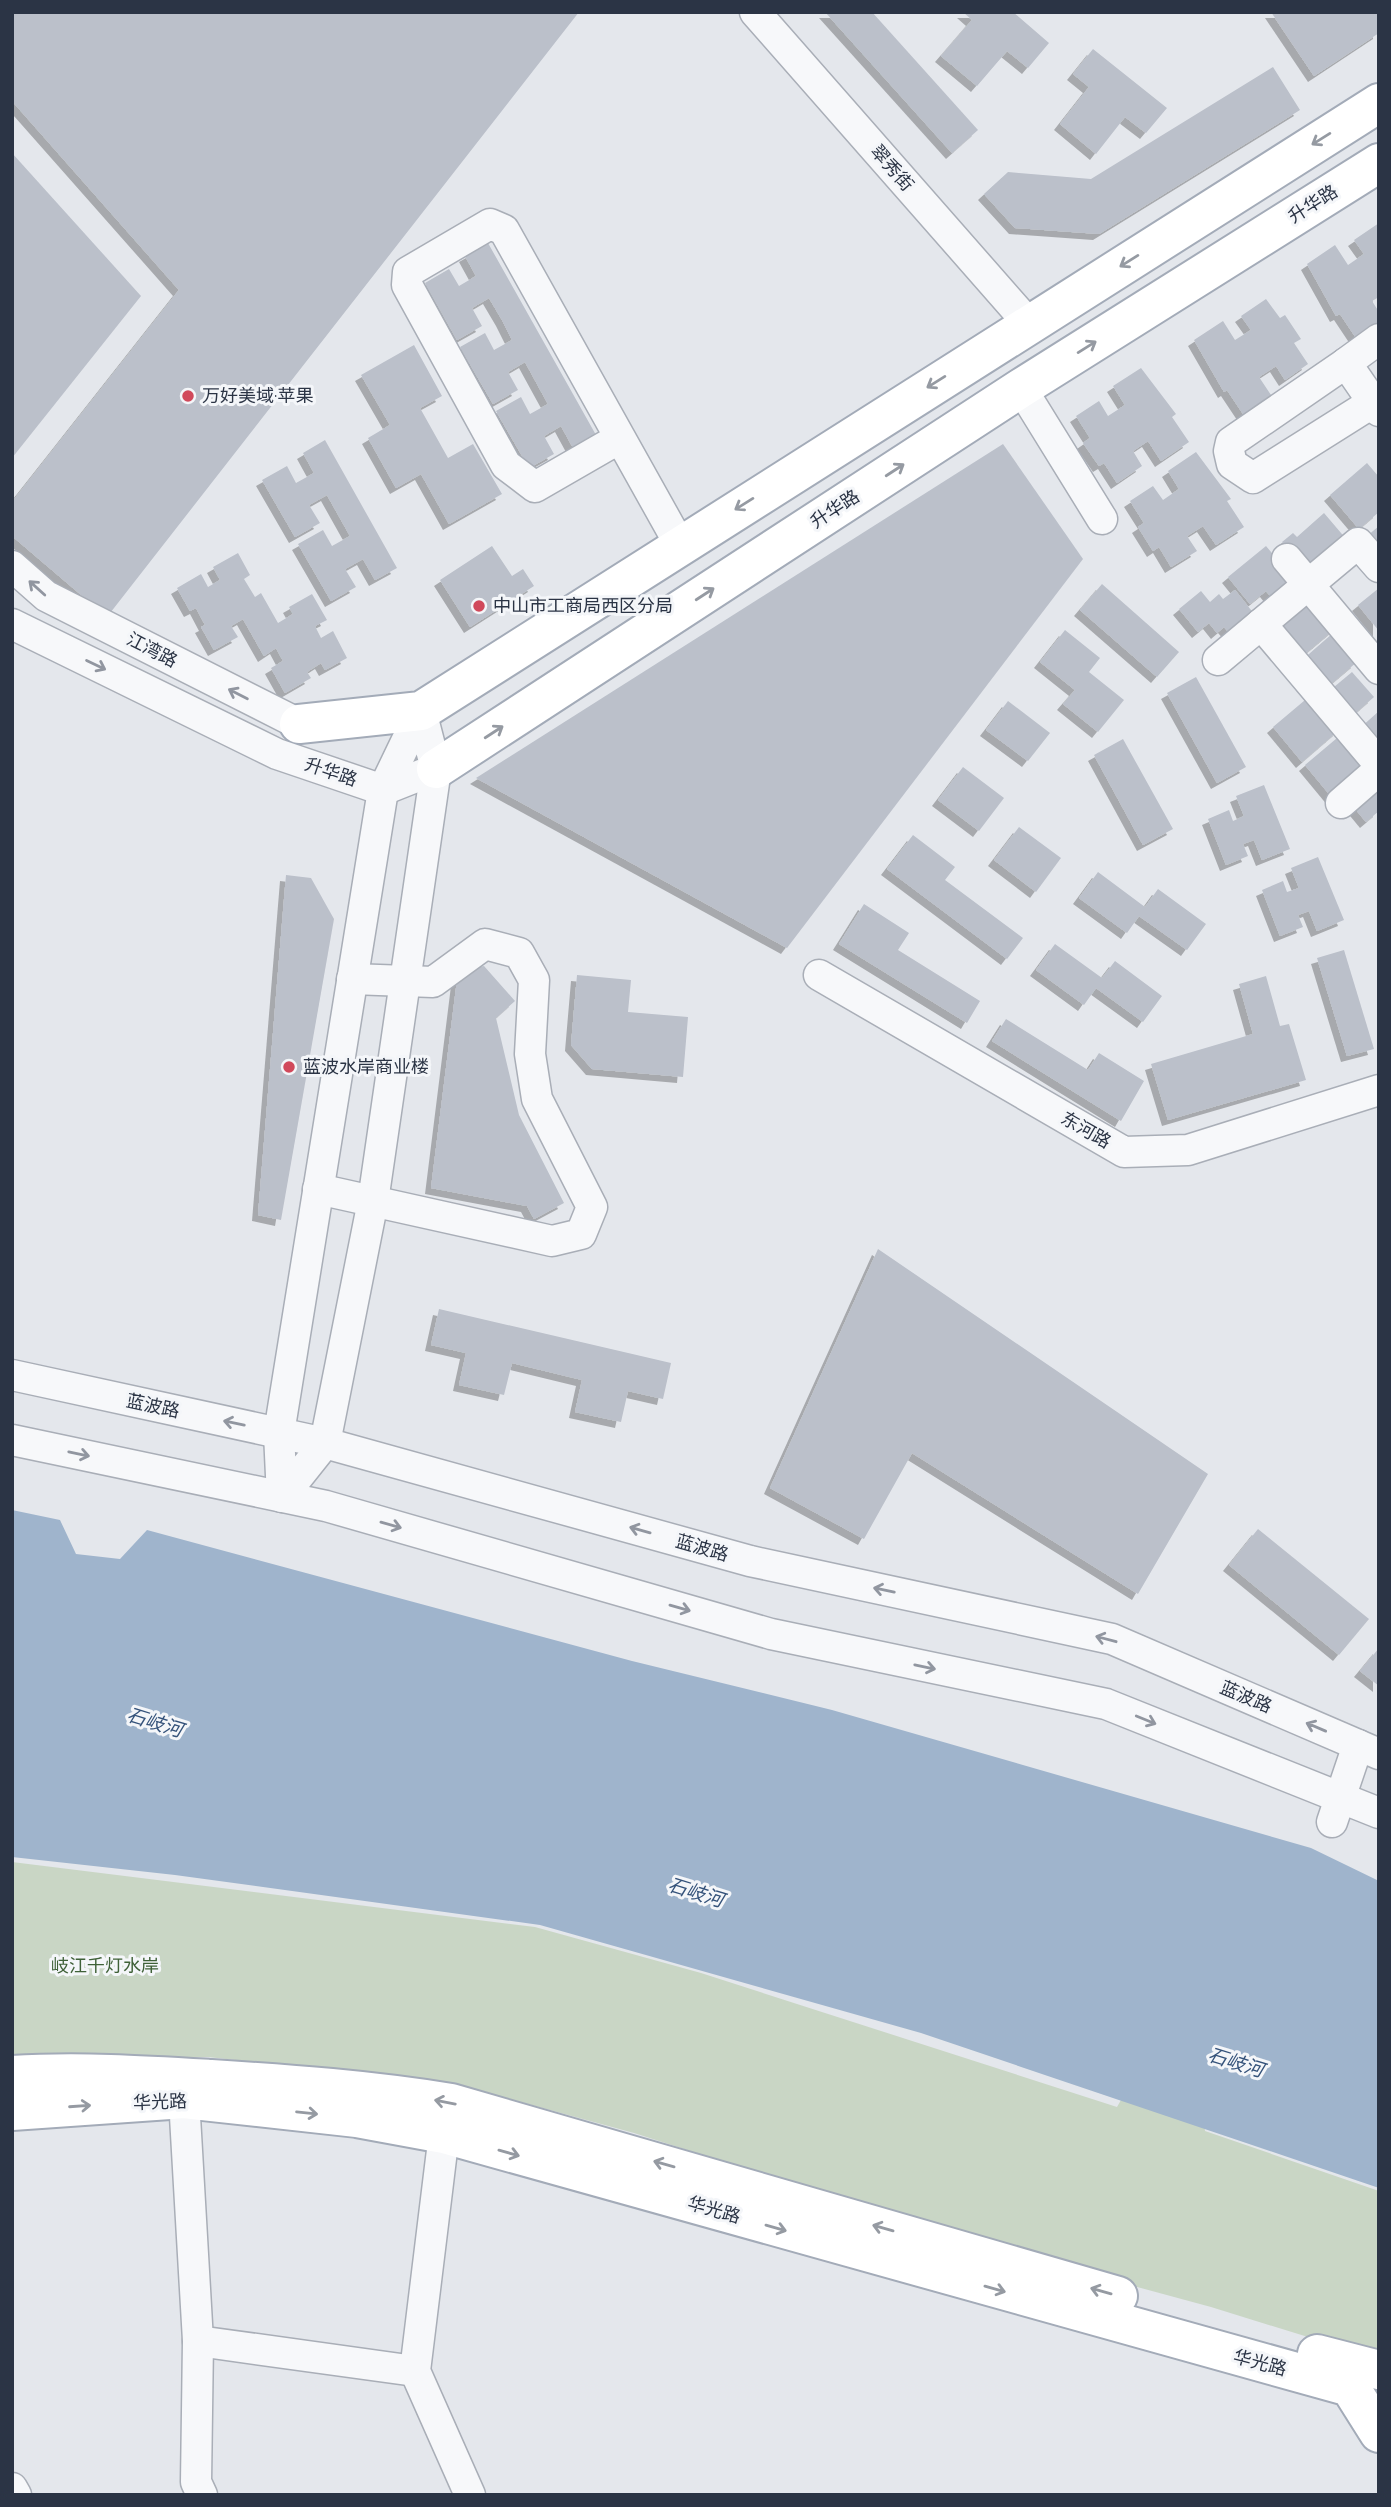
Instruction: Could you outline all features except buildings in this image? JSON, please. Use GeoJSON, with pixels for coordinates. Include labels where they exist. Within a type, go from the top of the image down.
{"type":"FeatureCollection","features":[{"type":"Feature","properties":{"kind":"main road"},"geometry":{"type":"LineString","coordinates":[[288,739],[421,710],[1379,103]]}},
{"type":"Feature","properties":{"kind":"main road","name":"升华路"},"geometry":{"type":"LineString","coordinates":[[436,769],[1021,388],[1377,167]]}},
{"type":"Feature","properties":{"kind":"main road","name":"华光路"},"geometry":{"type":"LineString","coordinates":[[12,2075],[81,2071],[208,2078],[362,2089],[451,2102],[1379,2370]]}},
{"type":"Feature","properties":{"kind":"main road","name":"华光路"},"geometry":{"type":"LineString","coordinates":[[12,2111],[184,2099],[357,2118],[444,2134],[1350,2387],[1379,2433]]}},
{"type":"Feature","properties":{"kind":"street","name":"翠秀街"},"geometry":{"type":"LineString","coordinates":[[755,12],[1029,324]]}},
{"type":"Feature","properties":{"kind":"street"},"geometry":{"type":"LineString","coordinates":[[621,438],[535,488],[517,476],[506,465],[407,285],[408,272],[490,223],[504,230],[621,438],[680,545]]}},
{"type":"Feature","properties":{"kind":"street"},"geometry":{"type":"LineString","coordinates":[[1346,363],[1376,407],[1253,478],[1232,464],[1229,451],[1231,442],[1379,339]]}},
{"type":"Feature","properties":{"kind":"street"},"geometry":{"type":"LineString","coordinates":[[1021,388],[1102,519]]}},
{"type":"Feature","properties":{"kind":"street"},"geometry":{"type":"LineString","coordinates":[[1218,660],[1358,543],[1379,567]]}},
{"type":"Feature","properties":{"kind":"street"},"geometry":{"type":"LineString","coordinates":[[1287,559],[1379,669]]}},
{"type":"Feature","properties":{"kind":"street","name":"江湾路"},"geometry":{"type":"LineString","coordinates":[[12,566],[46,596],[288,739]]}},
{"type":"Feature","properties":{"kind":"street"},"geometry":{"type":"LineString","coordinates":[[12,624],[288,739]]}},
{"type":"Feature","properties":{"kind":"street"},"geometry":{"type":"LineString","coordinates":[[1261,624],[1379,764]]}},
{"type":"Feature","properties":{"kind":"street"},"geometry":{"type":"LineString","coordinates":[[282,1497],[325,1443],[373,1201],[436,769],[421,710]]}},
{"type":"Feature","properties":{"kind":"street"},"geometry":{"type":"LineString","coordinates":[[282,1497],[279,1433],[383,790],[421,710]]}},
{"type":"Feature","properties":{"kind":"street","name":"升华路"},"geometry":{"type":"LineString","coordinates":[[288,739],[383,790],[436,769]]}},
{"type":"Feature","properties":{"kind":"street"},"geometry":{"type":"LineString","coordinates":[[1341,803],[1379,770]]}},
{"type":"Feature","properties":{"kind":"street"},"geometry":{"type":"LineString","coordinates":[[318,1189],[552,1241],[581,1234],[592,1207],[537,1099],[530,1054],[534,980],[519,953],[485,944],[433,982],[352,979]]}},
{"type":"Feature","properties":{"kind":"street","name":"东河路"},"geometry":{"type":"LineString","coordinates":[[818,975],[1124,1152],[1188,1150],[1379,1090]]}},
{"type":"Feature","properties":{"kind":"street","name":"蓝波路"},"geometry":{"type":"LineString","coordinates":[[12,1375],[325,1443],[750,1561],[1112,1639],[1368,1749]]}},
{"type":"Feature","properties":{"kind":"street"},"geometry":{"type":"LineString","coordinates":[[12,1440],[339,1510],[771,1634],[1106,1704],[1336,1810],[1379,1812]]}},
{"type":"Feature","properties":{"kind":"street"},"geometry":{"type":"LineString","coordinates":[[1336,1810],[1368,1749]]}},
{"type":"Feature","properties":{"kind":"street"},"geometry":{"type":"LineString","coordinates":[[184,2099],[198,2341],[197,2482],[202,2495]]}},
{"type":"Feature","properties":{"kind":"street"},"geometry":{"type":"LineString","coordinates":[[444,2134],[415,2371],[470,2495]]}},
{"type":"Feature","properties":{"kind":"street"},"geometry":{"type":"LineString","coordinates":[[198,2341],[415,2371]]}},
{"type":"Feature","properties":{"kind":"street"},"geometry":{"type":"LineString","coordinates":[[12,2488],[16,2495]]}},
{"type":"Feature","properties":{"kind":"green space","name":"岐江千灯水岸"},"geometry":{"type":"Polygon","coordinates":[[[12,1862],[535,1927],[701,1973],[1117,2107],[1129,2086],[1203,2111],[1205,2131],[1379,2191],[1379,2359],[1211,2307],[997,2249],[634,2133],[455,2084],[208,2057],[12,2061],[12,1862]]]}},
{"type":"Feature","properties":{"kind":"water","name":"石岐河"},"geometry":{"type":"Polygon","coordinates":[[[12,1510],[60,1520],[76,1554],[120,1559],[147,1530],[632,1661],[832,1710],[1311,1848],[1379,1881],[1379,2188],[921,2033],[540,1925],[175,1875],[12,1857],[12,1510]]]}},
{"type":"Feature","properties":{"kind":"place","name":"万好美域·苹果"},"geometry":{"type":"Point","coordinates":[188,396]}},
{"type":"Feature","properties":{"kind":"place","name":"中山市工商局西区分局"},"geometry":{"type":"Point","coordinates":[479,606]}},
{"type":"Feature","properties":{"kind":"place","name":"蓝波水岸商业楼"},"geometry":{"type":"Point","coordinates":[289,1067]}}]}
